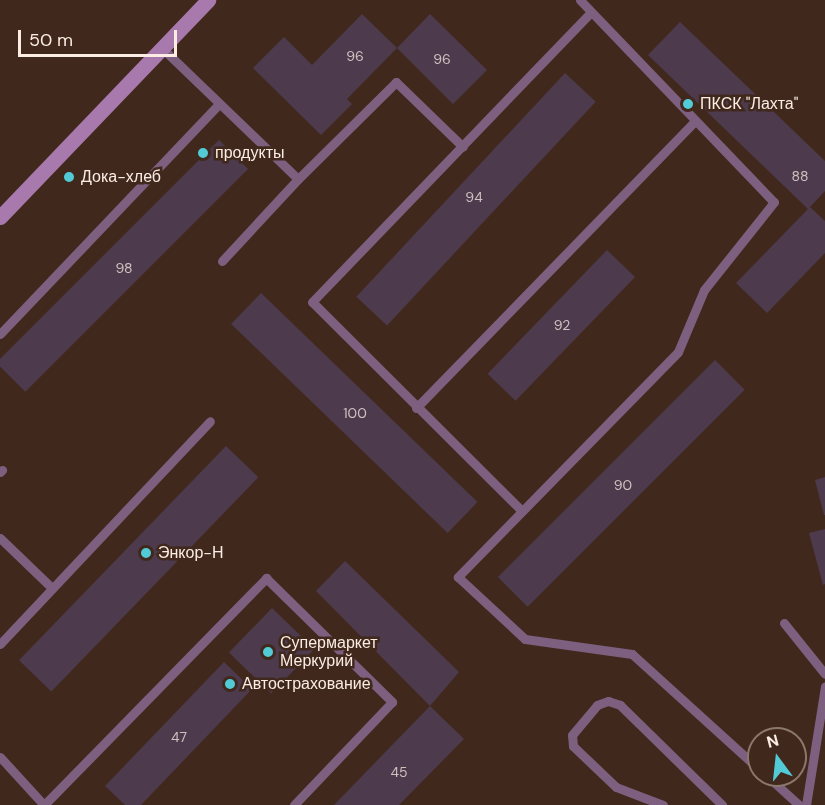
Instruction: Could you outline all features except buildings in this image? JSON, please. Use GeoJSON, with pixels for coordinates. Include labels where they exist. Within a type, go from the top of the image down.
{"type":"FeatureCollection","features":[{"type":"Feature","properties":{"kind":"street"},"geometry":{"type":"LineString","coordinates":[[0,217],[208,0]]}},
{"type":"Feature","properties":{"kind":"lane"},"geometry":{"type":"LineString","coordinates":[[580,0],[774,202],[704,290],[678,352],[458,577],[525,639],[632,654],[747,758]]}},
{"type":"Feature","properties":{"kind":"lane"},"geometry":{"type":"LineString","coordinates":[[522,511],[312,302],[590,13]]}},
{"type":"Feature","properties":{"kind":"lane"},"geometry":{"type":"LineString","coordinates":[[163,49],[298,179]]}},
{"type":"Feature","properties":{"kind":"lane"},"geometry":{"type":"LineString","coordinates":[[222,261],[298,179],[396,82],[463,147]]}},
{"type":"Feature","properties":{"kind":"lane"},"geometry":{"type":"LineString","coordinates":[[0,334],[219,104]]}},
{"type":"Feature","properties":{"kind":"lane"},"geometry":{"type":"LineString","coordinates":[[416,408],[695,121]]}},
{"type":"Feature","properties":{"kind":"lane"},"geometry":{"type":"LineString","coordinates":[[0,644],[51,587],[210,421]]}},
{"type":"Feature","properties":{"kind":"lane"},"geometry":{"type":"LineString","coordinates":[[0,538],[51,587]]}},
{"type":"Feature","properties":{"kind":"lane"},"geometry":{"type":"LineString","coordinates":[[0,758],[44,805],[266,578],[392,702],[294,805]]}},
{"type":"Feature","properties":{"kind":"lane"},"geometry":{"type":"LineString","coordinates":[[784,623],[825,674]]}},
{"type":"Feature","properties":{"kind":"lane"},"geometry":{"type":"LineString","coordinates":[[806,805],[825,687]]}},
{"type":"Feature","properties":{"kind":"lane"},"geometry":{"type":"LineString","coordinates":[[663,805],[616,787],[573,746],[572,735],[597,705],[608,701],[620,705],[722,805]]}},
{"type":"Feature","properties":{"kind":"lane"},"geometry":{"type":"LineString","coordinates":[[779,787],[799,805]]}},
{"type":"Feature","properties":{"kind":"place","name":"ПКСК \"Лахта\""},"geometry":{"type":"Point","coordinates":[688,104]}},
{"type":"Feature","properties":{"kind":"place","name":"продукты"},"geometry":{"type":"Point","coordinates":[203,153]}},
{"type":"Feature","properties":{"kind":"place","name":"Дока-хлеб"},"geometry":{"type":"Point","coordinates":[69,177]}},
{"type":"Feature","properties":{"kind":"place","name":"Энкор-Н"},"geometry":{"type":"Point","coordinates":[146,553]}},
{"type":"Feature","properties":{"kind":"place","name":"Супермаркет Меркурий"},"geometry":{"type":"Point","coordinates":[268,652]}},
{"type":"Feature","properties":{"kind":"place","name":"Автострахование"},"geometry":{"type":"Point","coordinates":[230,684]}}]}
